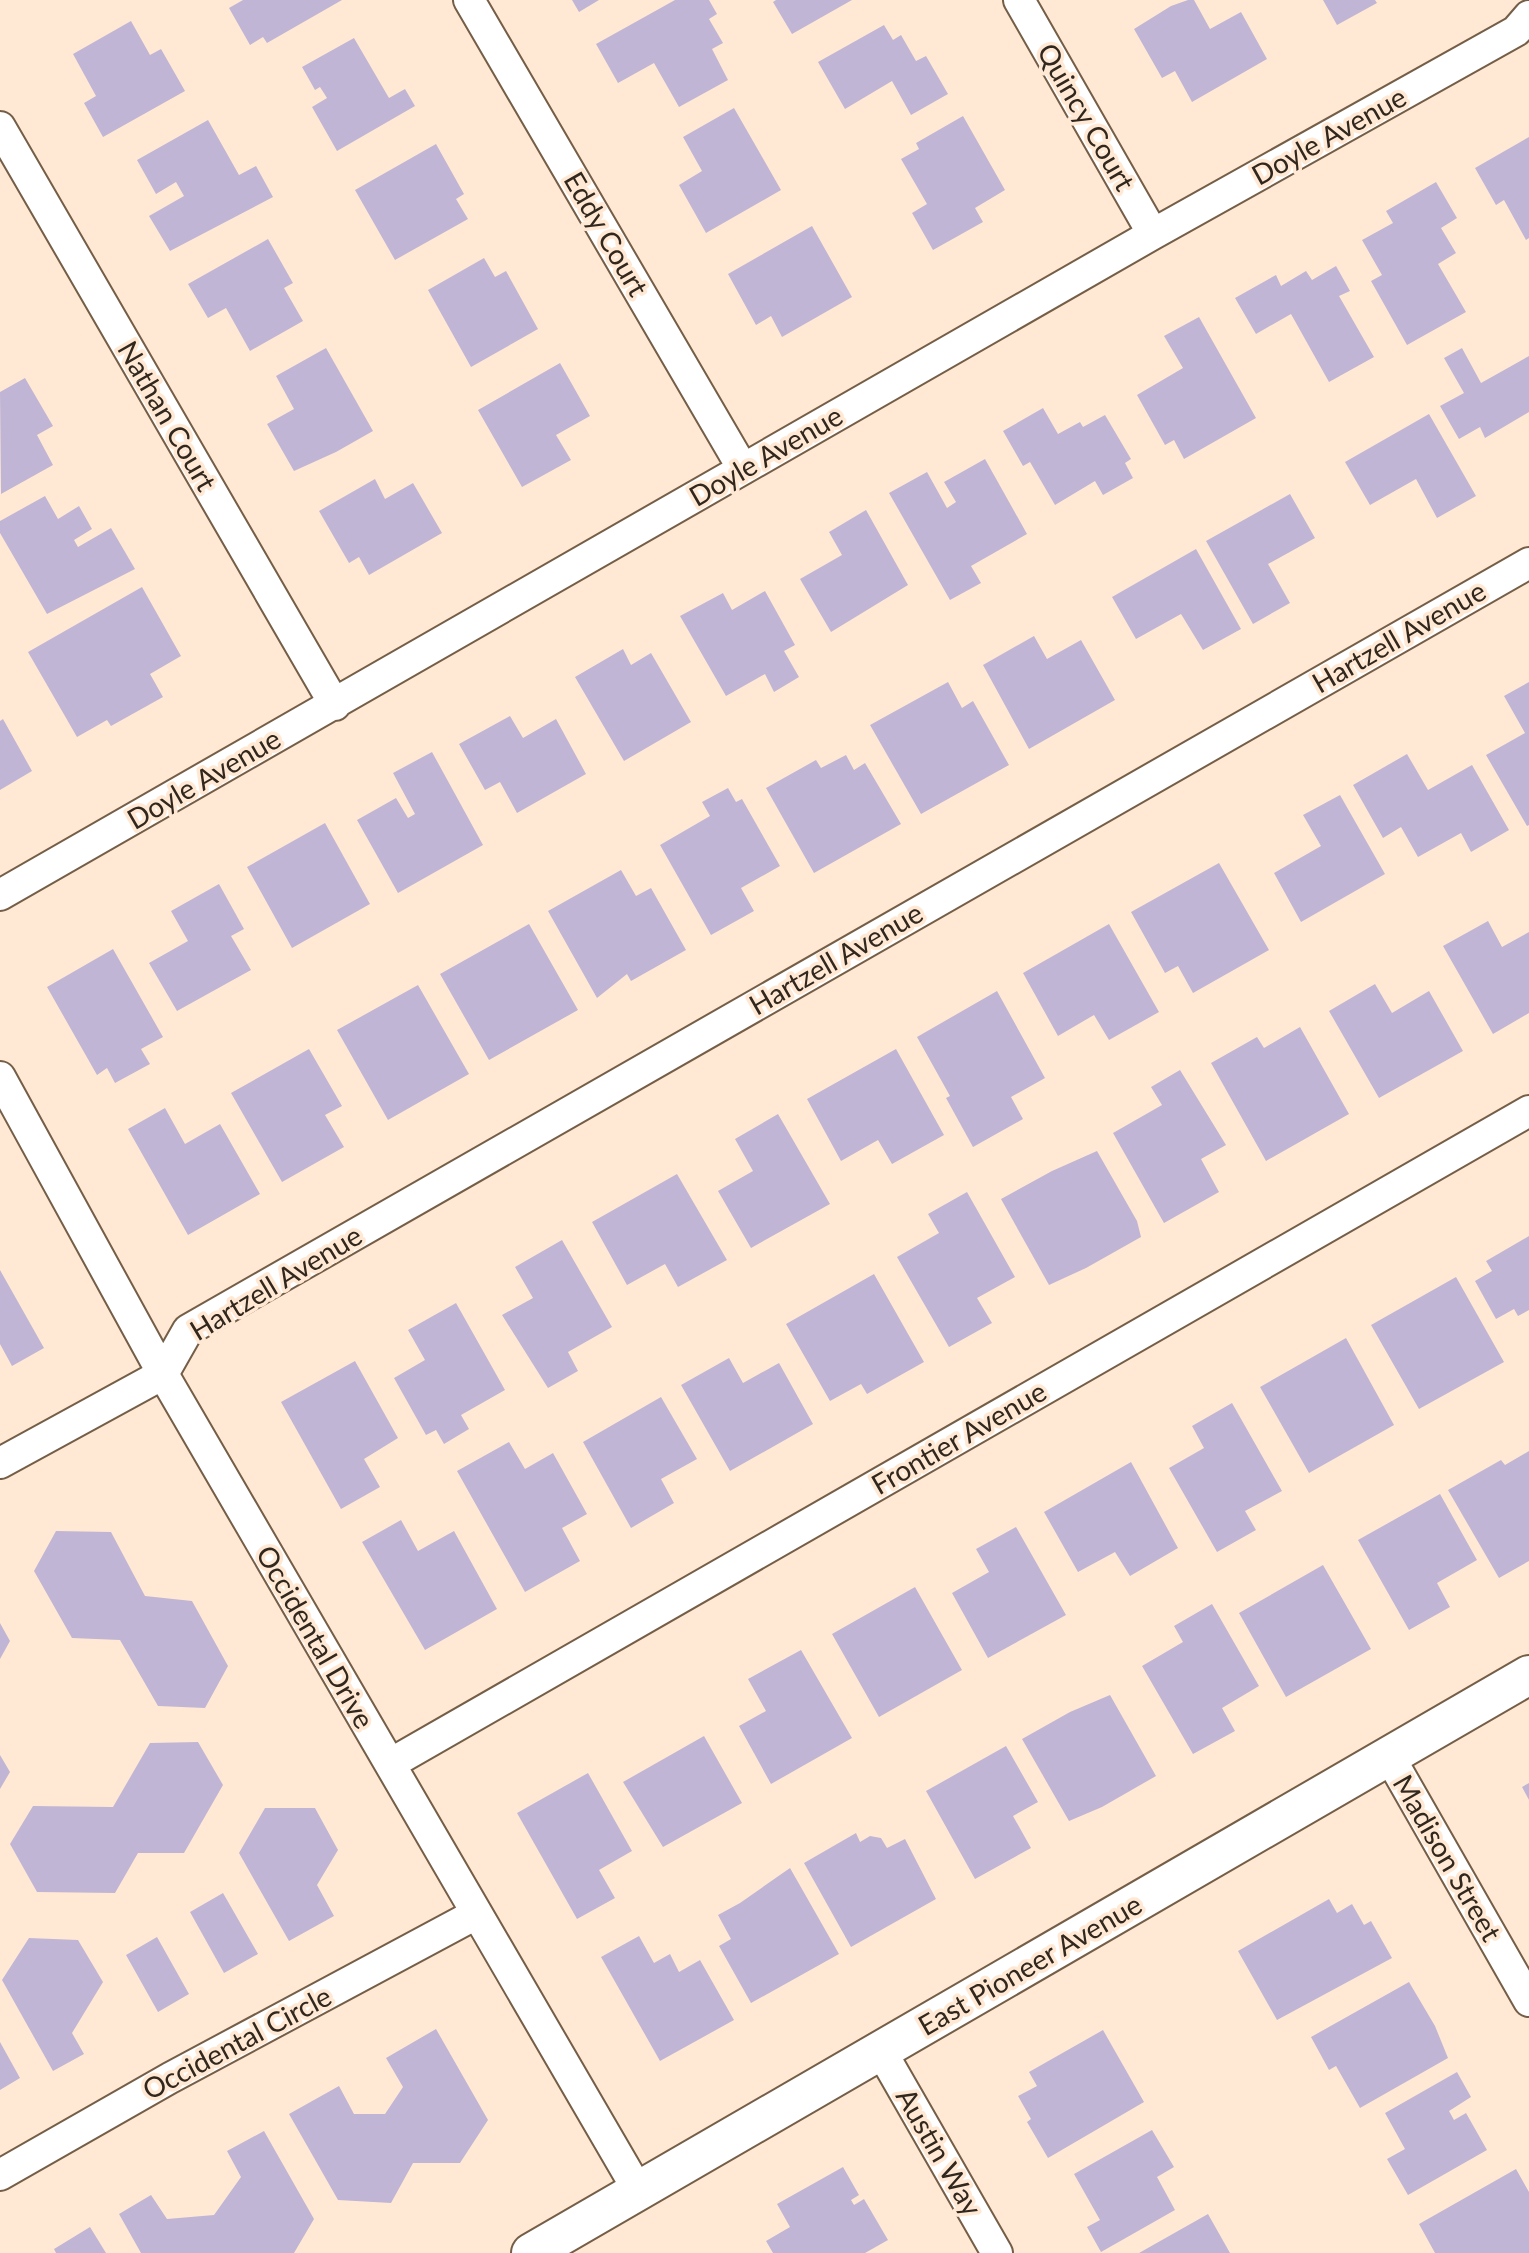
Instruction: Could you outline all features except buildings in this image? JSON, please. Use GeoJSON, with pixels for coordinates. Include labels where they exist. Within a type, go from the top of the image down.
{"type":"FeatureCollection","features":[{"type":"Feature","properties":{"kind":"street","name":"Eddy Court"},"geometry":{"type":"LineString","coordinates":[[469,0],[743,469]]}},
{"type":"Feature","properties":{"kind":"street","name":"Quincy Court"},"geometry":{"type":"LineString","coordinates":[[1019,0],[1153,234]]}},
{"type":"Feature","properties":{"kind":"street","name":"Doyle Avenue"},"geometry":{"type":"LineString","coordinates":[[0,895],[1153,234],[1516,31],[1529,16]]}},
{"type":"Feature","properties":{"kind":"street","name":"Nathan Court"},"geometry":{"type":"LineString","coordinates":[[0,127],[335,705]]}},
{"type":"Feature","properties":{"kind":"street","name":"Hartzell Avenue"},"geometry":{"type":"LineString","coordinates":[[163,1374],[188,1330],[1529,563]]}},
{"type":"Feature","properties":{"kind":"street","name":"Occidental Drive"},"geometry":{"type":"LineString","coordinates":[[0,1077],[163,1374],[639,2192]]}},
{"type":"Feature","properties":{"kind":"street","name":"Frontier Avenue"},"geometry":{"type":"LineString","coordinates":[[390,1764],[1529,1111]]}},
{"type":"Feature","properties":{"kind":"street"},"geometry":{"type":"LineString","coordinates":[[0,1463],[163,1374]]}},
{"type":"Feature","properties":{"kind":"street","name":"East Pioneer Avenue"},"geometry":{"type":"LineString","coordinates":[[531,2253],[1529,1675]]}},
{"type":"Feature","properties":{"kind":"street","name":"Madison Street"},"geometry":{"type":"LineString","coordinates":[[1389,1756],[1529,2001]]}},
{"type":"Feature","properties":{"kind":"street","name":"Occidental Circle"},"geometry":{"type":"LineString","coordinates":[[0,2175],[170,2078],[476,1914]]}},
{"type":"Feature","properties":{"kind":"street","name":"Austin Way"},"geometry":{"type":"LineString","coordinates":[[881,2051],[997,2253]]}}]}
